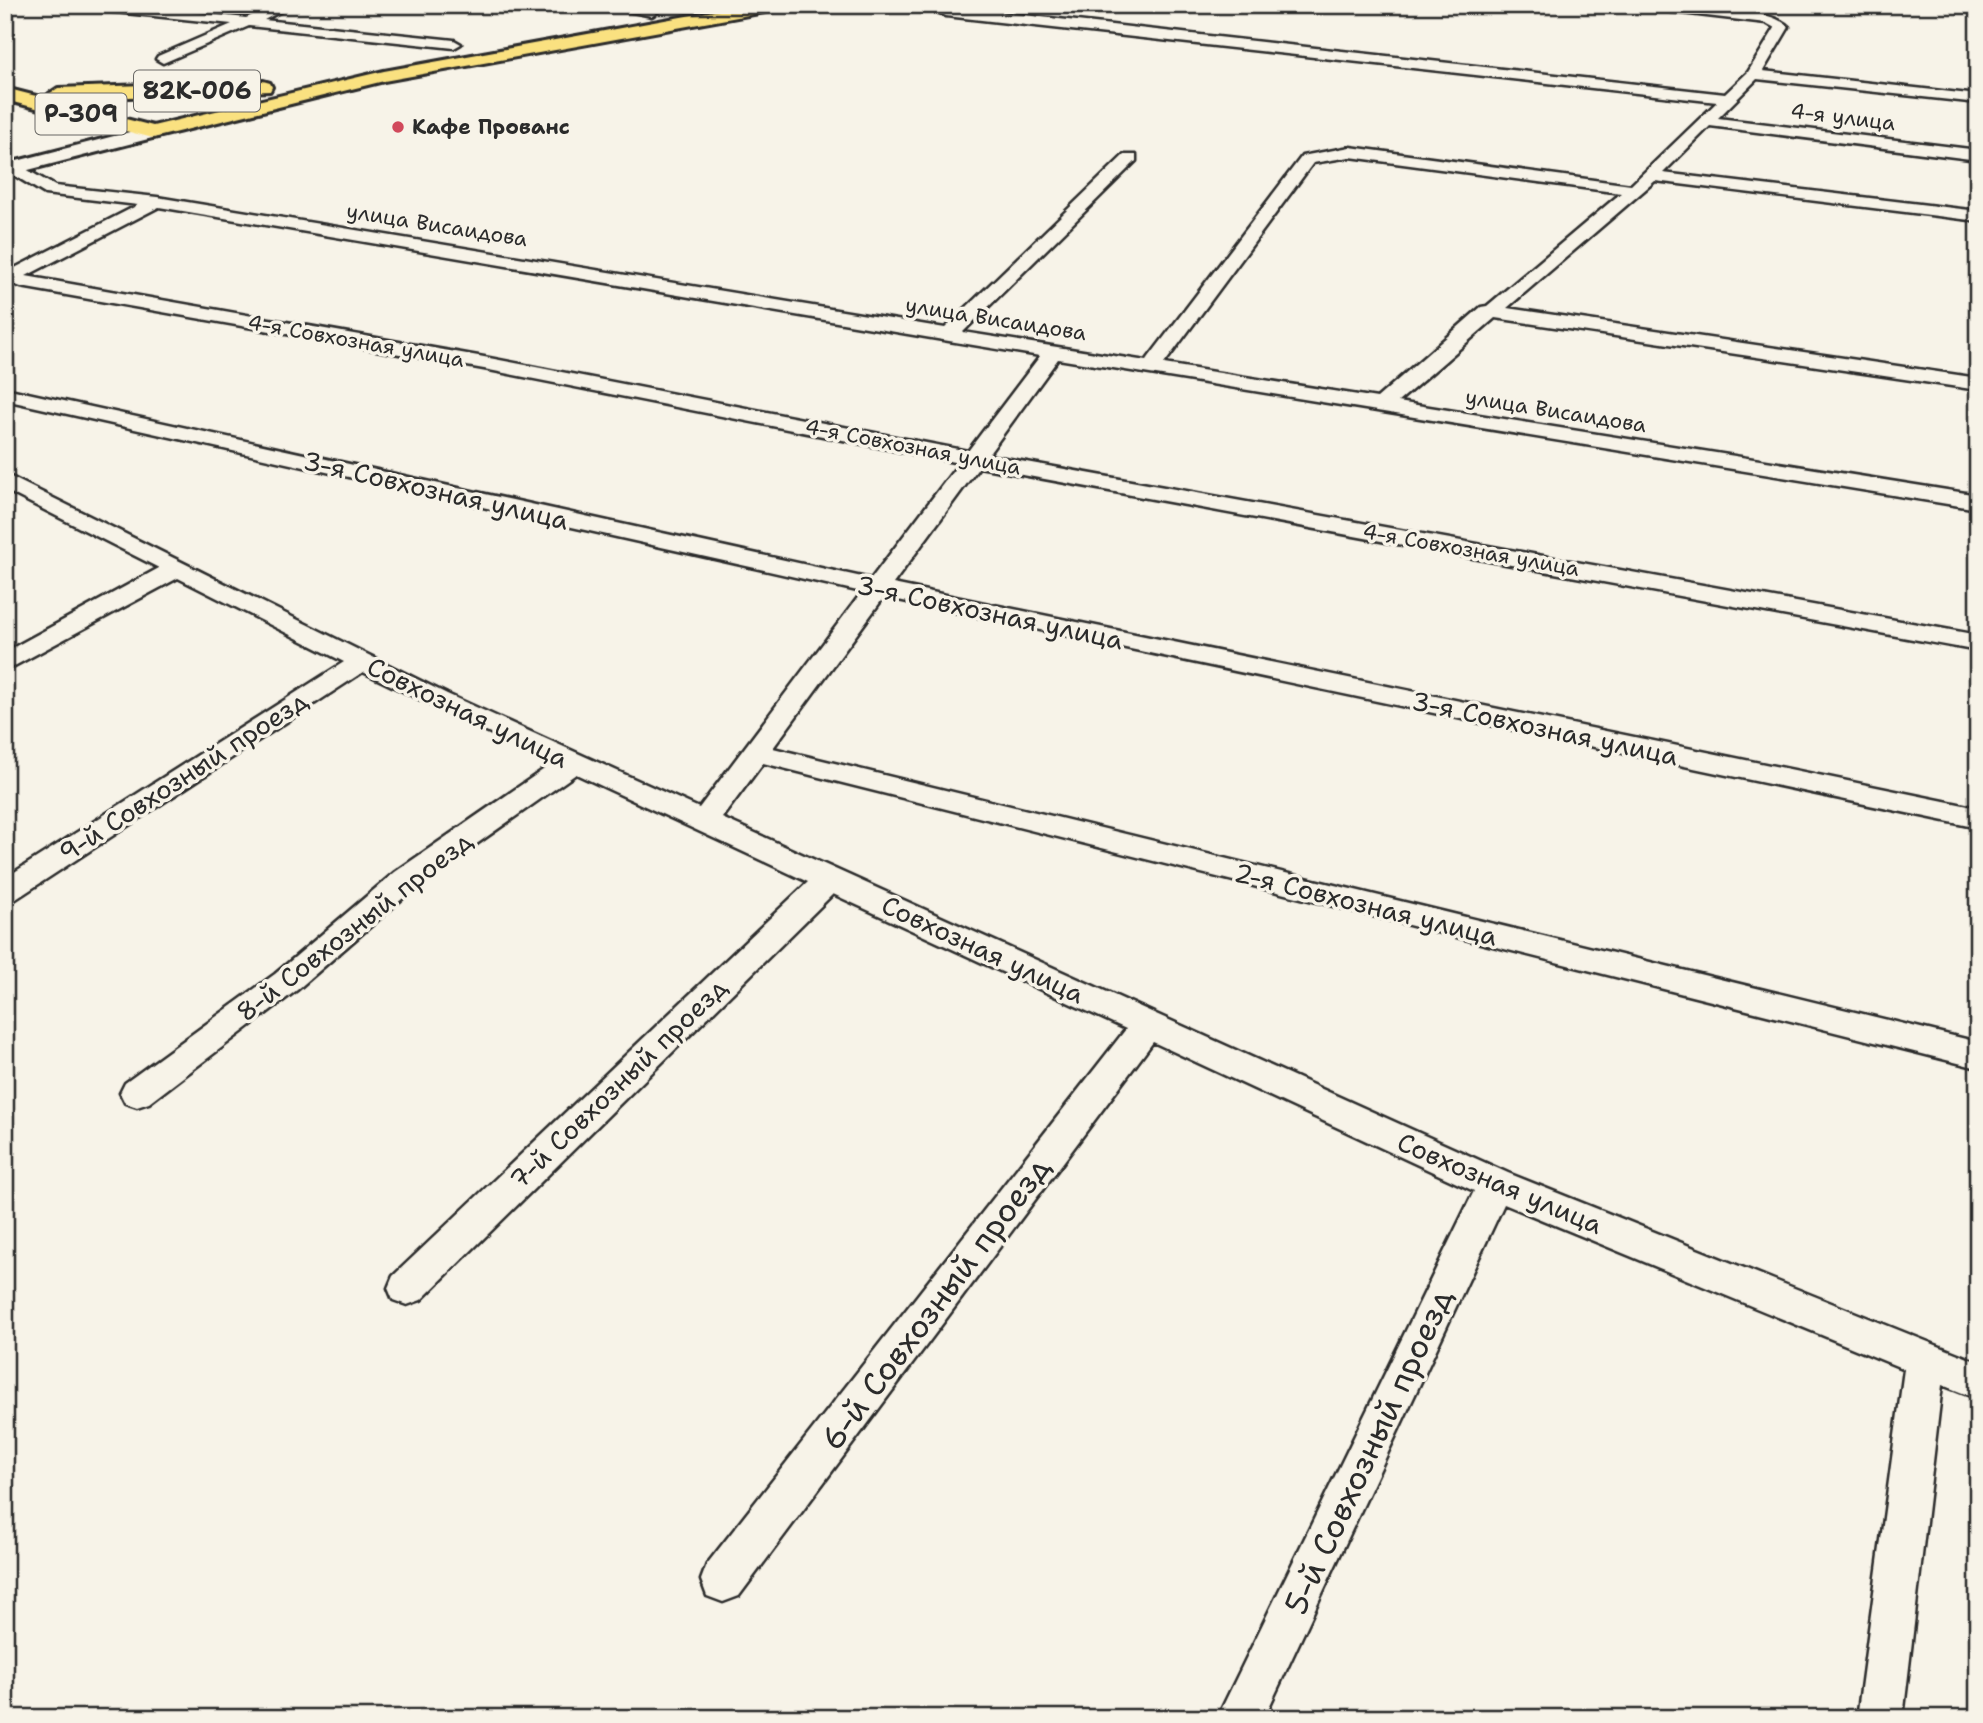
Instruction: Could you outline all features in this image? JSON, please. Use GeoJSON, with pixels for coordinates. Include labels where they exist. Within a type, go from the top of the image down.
{"type":"FeatureCollection","features":[{"type":"Feature","properties":{"kind":"main road","name":"82К-006"},"geometry":{"type":"LineString","coordinates":[[8,95],[179,92],[384,76],[776,5]]}},
{"type":"Feature","properties":{"kind":"main road"},"geometry":{"type":"LineString","coordinates":[[9,169],[384,76]]}},
{"type":"Feature","properties":{"kind":"main road","name":"Р-309"},"geometry":{"type":"LineString","coordinates":[[8,95],[153,132]]}},
{"type":"Feature","properties":{"kind":"street"},"geometry":{"type":"LineString","coordinates":[[86,5],[454,44]]}},
{"type":"Feature","properties":{"kind":"street"},"geometry":{"type":"LineString","coordinates":[[163,59],[287,5]]}},
{"type":"Feature","properties":{"kind":"street"},"geometry":{"type":"LineString","coordinates":[[604,5],[652,12]]}},
{"type":"Feature","properties":{"kind":"street"},"geometry":{"type":"LineString","coordinates":[[941,5],[939,8],[946,12],[1727,99]]}},
{"type":"Feature","properties":{"kind":"street"},"geometry":{"type":"LineString","coordinates":[[1380,406],[1488,311],[1651,176],[1754,74],[1782,27],[1779,22],[1751,16],[1647,5]]}},
{"type":"Feature","properties":{"kind":"street"},"geometry":{"type":"LineString","coordinates":[[1975,5],[1978,10]]}},
{"type":"Feature","properties":{"kind":"street"},"geometry":{"type":"LineString","coordinates":[[1754,74],[1978,99]]}},
{"type":"Feature","properties":{"kind":"street","name":"4-я улица"},"geometry":{"type":"LineString","coordinates":[[1704,121],[1978,155]]}},
{"type":"Feature","properties":{"kind":"street"},"geometry":{"type":"LineString","coordinates":[[1152,366],[1308,159],[1350,152],[1372,154],[1632,190]]}},
{"type":"Feature","properties":{"kind":"street"},"geometry":{"type":"LineString","coordinates":[[949,335],[1130,158]]}},
{"type":"Feature","properties":{"kind":"street","name":"улица Висаидова"},"geometry":{"type":"LineString","coordinates":[[9,169],[51,191],[157,202],[949,335],[1978,502]]}},
{"type":"Feature","properties":{"kind":"street"},"geometry":{"type":"LineString","coordinates":[[1651,176],[1978,216]]}},
{"type":"Feature","properties":{"kind":"street","name":"4-я Совхозная улица"},"geometry":{"type":"LineString","coordinates":[[157,202],[11,277],[27,283],[484,363],[973,459],[1978,643]]}},
{"type":"Feature","properties":{"kind":"street"},"geometry":{"type":"LineString","coordinates":[[1488,311],[1978,384]]}},
{"type":"Feature","properties":{"kind":"street"},"geometry":{"type":"LineString","coordinates":[[704,822],[1053,352]]}},
{"type":"Feature","properties":{"kind":"street","name":"3-я Совхозная улица"},"geometry":{"type":"LineString","coordinates":[[5,394],[877,588],[1978,818]]}},
{"type":"Feature","properties":{"kind":"street","name":"Совхозная улица"},"geometry":{"type":"LineString","coordinates":[[12,490],[178,568],[362,662],[574,762],[1495,1184],[1925,1357],[1978,1381]]}},
{"type":"Feature","properties":{"kind":"street"},"geometry":{"type":"LineString","coordinates":[[5,663],[178,568]]}},
{"type":"Feature","properties":{"kind":"street","name":"9-й Совхозный проезд"},"geometry":{"type":"LineString","coordinates":[[5,892],[362,662]]}},
{"type":"Feature","properties":{"kind":"street","name":"2-я Совхозная улица"},"geometry":{"type":"LineString","coordinates":[[755,752],[1978,1055]]}},
{"type":"Feature","properties":{"kind":"street","name":"8-й Совхозный проезд"},"geometry":{"type":"LineString","coordinates":[[136,1093],[286,982],[406,879],[574,762]]}},
{"type":"Feature","properties":{"kind":"street","name":"7-й Совхозный проезд"},"geometry":{"type":"LineString","coordinates":[[407,1288],[830,880]]}},
{"type":"Feature","properties":{"kind":"street","name":"6-й Совхозный проезд"},"geometry":{"type":"LineString","coordinates":[[723,1580],[1148,1025]]}},
{"type":"Feature","properties":{"kind":"street","name":"5-й Совхозный проезд"},"geometry":{"type":"LineString","coordinates":[[1240,1718],[1495,1184]]}},
{"type":"Feature","properties":{"kind":"street"},"geometry":{"type":"LineString","coordinates":[[1880,1718],[1925,1357]]}},
{"type":"Feature","properties":{"kind":"place","name":"Кафе Прованс"},"geometry":{"type":"Point","coordinates":[398,127]}}]}
